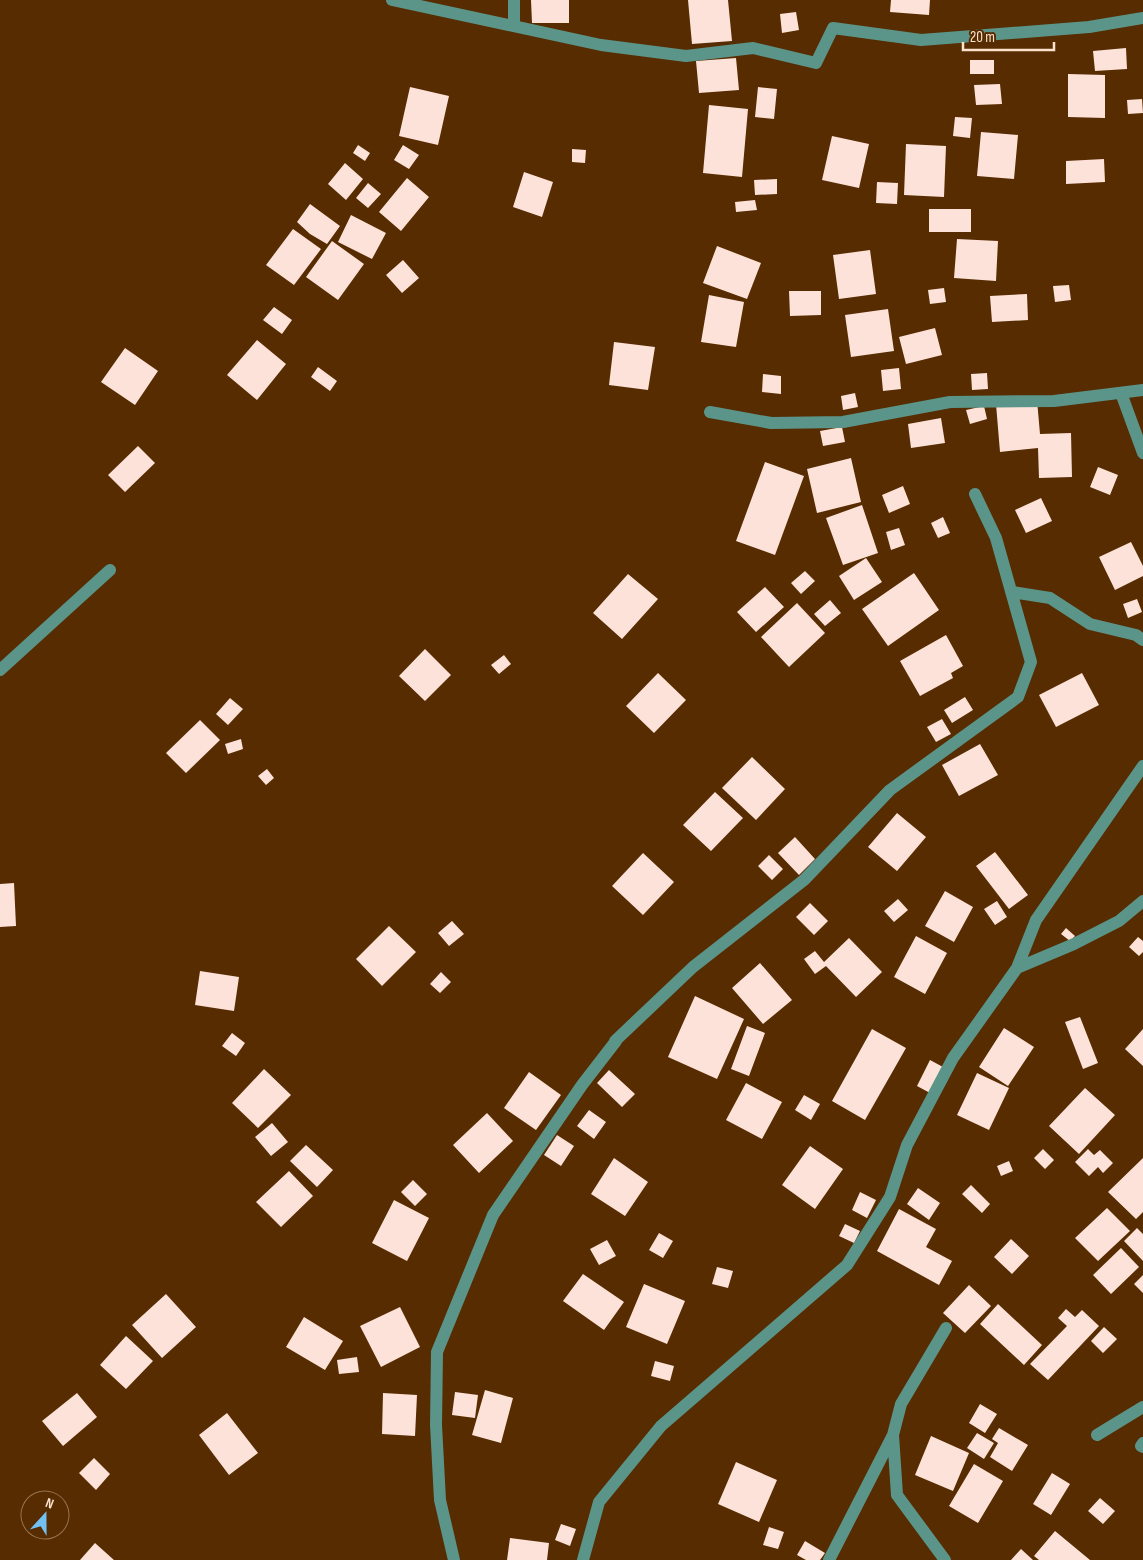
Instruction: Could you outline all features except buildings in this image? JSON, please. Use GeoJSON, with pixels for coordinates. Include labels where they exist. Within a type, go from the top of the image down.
{"type":"FeatureCollection","features":[{"type":"Feature","properties":{"kind":"street"},"geometry":{"type":"LineString","coordinates":[[392,0],[602,45],[686,56],[753,48],[816,63],[833,28],[921,40],[1089,27],[1143,18]]}},
{"type":"Feature","properties":{"kind":"street"},"geometry":{"type":"LineString","coordinates":[[514,0],[514,26]]}},
{"type":"Feature","properties":{"kind":"street"},"geometry":{"type":"LineString","coordinates":[[710,412],[771,424],[843,422],[950,402],[1054,401],[1143,390]]}},
{"type":"Feature","properties":{"kind":"street"},"geometry":{"type":"LineString","coordinates":[[1121,393],[1143,453]]}},
{"type":"Feature","properties":{"kind":"street"},"geometry":{"type":"LineString","coordinates":[[454,1560],[440,1500],[436,1425],[438,1352],[493,1216],[582,1085],[616,1041],[693,967],[804,880],[890,790],[1018,697],[1031,662],[996,538],[975,494]]}},
{"type":"Feature","properties":{"kind":"street"},"geometry":{"type":"LineString","coordinates":[[0,670],[110,570]]}},
{"type":"Feature","properties":{"kind":"street"},"geometry":{"type":"LineString","coordinates":[[1012,592],[1050,598],[1090,624],[1136,635],[1143,640]]}},
{"type":"Feature","properties":{"kind":"street"},"geometry":{"type":"LineString","coordinates":[[583,1560],[599,1502],[661,1426],[847,1265],[890,1197],[907,1145],[953,1058],[1017,968],[1036,920],[1143,766]]}},
{"type":"Feature","properties":{"kind":"street"},"geometry":{"type":"LineString","coordinates":[[1017,968],[1074,944],[1119,921],[1143,900]]}},
{"type":"Feature","properties":{"kind":"street"},"geometry":{"type":"LineString","coordinates":[[829,1560],[893,1435],[901,1404],[946,1328]]}},
{"type":"Feature","properties":{"kind":"street"},"geometry":{"type":"LineString","coordinates":[[1097,1435],[1143,1407]]}},
{"type":"Feature","properties":{"kind":"street"},"geometry":{"type":"LineString","coordinates":[[893,1435],[897,1495],[945,1560]]}}]}
